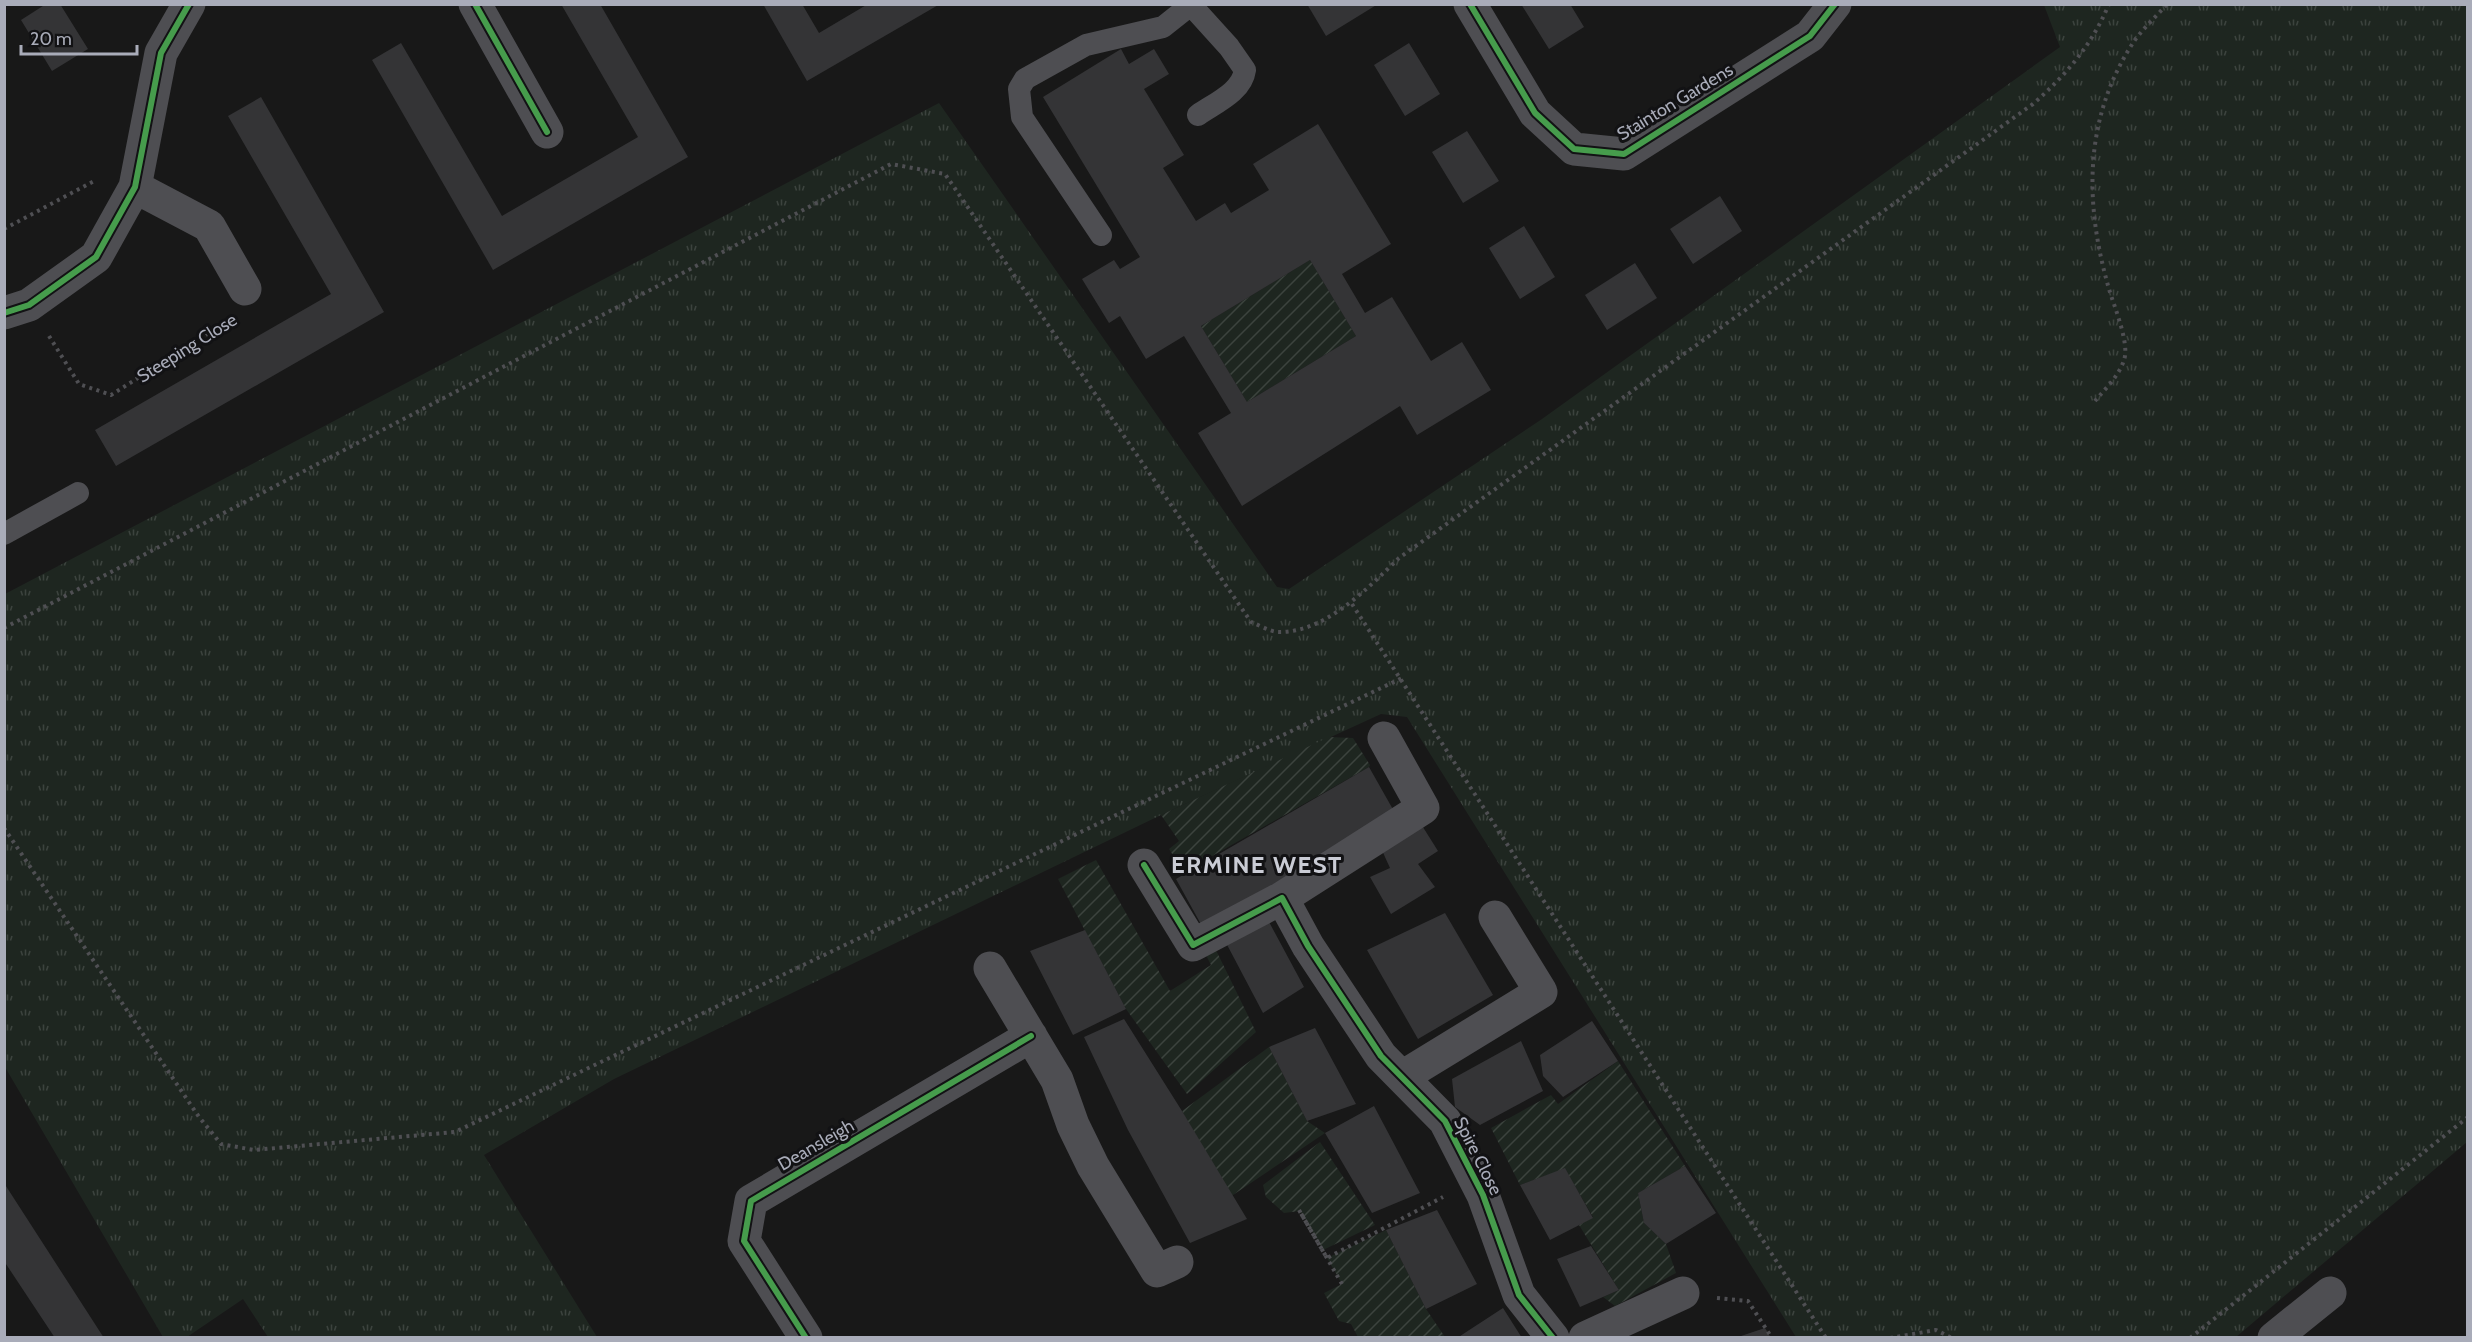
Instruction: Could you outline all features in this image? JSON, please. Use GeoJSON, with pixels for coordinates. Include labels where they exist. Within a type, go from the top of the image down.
{"type":"FeatureCollection","features":[{"type":"Feature","properties":{"kind":"street"},"geometry":{"type":"LineString","coordinates":[[17,309],[96,257],[135,187],[161,53],[189,4]]}},
{"type":"Feature","properties":{"kind":"street"},"geometry":{"type":"LineString","coordinates":[[475,4],[547,132]]}},
{"type":"Feature","properties":{"kind":"street","name":"Stainton Gardens"},"geometry":{"type":"LineString","coordinates":[[1470,4],[1535,113],[1574,149],[1624,154],[1810,36],[1835,4]]}},
{"type":"Feature","properties":{"kind":"street","name":"Steeping Close"},"geometry":{"type":"LineString","coordinates":[[135,187],[209,226],[245,289]]}},
{"type":"Feature","properties":{"kind":"street"},"geometry":{"type":"LineString","coordinates":[[1144,865],[1193,945],[1282,898],[1423,808],[1384,738]]}},
{"type":"Feature","properties":{"kind":"street","name":"Spire Close"},"geometry":{"type":"LineString","coordinates":[[1282,898],[1308,946],[1381,1056],[1445,1121],[1475,1180],[1520,1295],[1554,1338]]}},
{"type":"Feature","properties":{"kind":"street"},"geometry":{"type":"LineString","coordinates":[[1402,1077],[1541,992],[1495,917]]}},
{"type":"Feature","properties":{"kind":"street"},"geometry":{"type":"LineString","coordinates":[[990,968],[1057,1080],[1072,1125],[1093,1166],[1158,1271]]}},
{"type":"Feature","properties":{"kind":"street","name":"Deansleigh"},"geometry":{"type":"LineString","coordinates":[[806,1338],[744,1241],[751,1201],[1030,1036]]}},
{"type":"Feature","properties":{"kind":"street"},"geometry":{"type":"LineString","coordinates":[[1586,1338],[1683,1293]]}},
{"type":"Feature","properties":{"kind":"street"},"geometry":{"type":"LineString","coordinates":[[2274,1338],[2330,1293]]}},
{"type":"Feature","properties":{"kind":"lane"},"geometry":{"type":"LineString","coordinates":[[1101,235],[1022,117],[1019,89],[1025,80],[1086,45],[1162,27],[1192,5],[1229,47],[1245,70],[1244,81],[1228,95],[1197,115]]}},
{"type":"Feature","properties":{"kind":"lane"},"geometry":{"type":"LineString","coordinates":[[4,534],[78,493]]}},
{"type":"Feature","properties":{"kind":"path"},"geometry":{"type":"LineString","coordinates":[[4,628],[891,164],[945,174],[1251,622],[1276,632],[1302,628],[1352,604],[1399,558],[2033,104],[2064,77],[2095,33],[2109,4]]}},
{"type":"Feature","properties":{"kind":"path"},"geometry":{"type":"LineString","coordinates":[[2095,401],[2114,379],[2125,358],[2123,337],[2093,220],[2091,166],[2097,124],[2114,76],[2132,44],[2167,4]]}},
{"type":"Feature","properties":{"kind":"path"},"geometry":{"type":"LineString","coordinates":[[4,229],[96,179],[135,187]]}},
{"type":"Feature","properties":{"kind":"path"},"geometry":{"type":"LineString","coordinates":[[1352,604],[1402,678],[1826,1338]]}},
{"type":"Feature","properties":{"kind":"path"},"geometry":{"type":"LineString","coordinates":[[4,828],[199,1117],[221,1144],[254,1150],[455,1132],[1402,678]]}},
{"type":"Feature","properties":{"kind":"path"},"geometry":{"type":"LineString","coordinates":[[2190,1338],[2468,1117]]}},
{"type":"Feature","properties":{"kind":"path"},"geometry":{"type":"LineString","coordinates":[[1342,1284],[1299,1210],[1327,1258],[1337,1252],[1369,1236],[1390,1224],[1475,1180]]}},
{"type":"Feature","properties":{"kind":"path"},"geometry":{"type":"LineString","coordinates":[[1683,1293],[1748,1301],[1772,1338]]}},
{"type":"Feature","properties":{"kind":"path"},"geometry":{"type":"LineString","coordinates":[[1890,1338],[1936,1330],[1952,1338]]}},
{"type":"Feature","properties":{"kind":"green space"},"geometry":{"type":"Polygon","coordinates":[[[2044,5],[2467,5],[2467,1142],[2236,1337],[1796,1337],[1407,717],[1381,714],[1161,815],[614,1079],[484,1155],[597,1337],[268,1337],[243,1299],[187,1337],[163,1337],[5,1067],[5,594],[939,103],[1277,587],[1289,589],[1542,419],[2060,47],[2044,5]]]}},
{"type":"Feature","properties":{"kind":"green space"},"geometry":{"type":"Polygon","coordinates":[[[1310,260],[1356,336],[1247,402],[1201,326],[1310,260]]]}},
{"type":"Feature","properties":{"kind":"green space"},"geometry":{"type":"Polygon","coordinates":[[[1329,737],[1353,738],[1370,765],[1369,767],[1184,872],[1169,849],[1179,841],[1161,815],[1329,737]]]}},
{"type":"Feature","properties":{"kind":"green space"},"geometry":{"type":"Polygon","coordinates":[[[1096,860],[1170,991],[1211,965],[1202,947],[1213,944],[1256,1032],[1187,1094],[1126,1009],[1058,879],[1096,860]]]}},
{"type":"Feature","properties":{"kind":"green space"},"geometry":{"type":"Polygon","coordinates":[[[1269,1047],[1307,1121],[1325,1133],[1230,1197],[1182,1111],[1269,1047]]]}},
{"type":"Feature","properties":{"kind":"green space"},"geometry":{"type":"Polygon","coordinates":[[[1618,1061],[1685,1166],[1638,1193],[1644,1223],[1666,1244],[1676,1273],[1615,1306],[1603,1297],[1619,1290],[1579,1225],[1593,1217],[1565,1169],[1520,1185],[1491,1128],[1551,1095],[1558,1104],[1618,1061]]]}},
{"type":"Feature","properties":{"kind":"green space"},"geometry":{"type":"Polygon","coordinates":[[[1320,1142],[1375,1225],[1323,1250],[1300,1211],[1284,1213],[1266,1197],[1263,1185],[1320,1142]]]}},
{"type":"Feature","properties":{"kind":"green space"},"geometry":{"type":"Polygon","coordinates":[[[1386,1230],[1426,1309],[1445,1337],[1358,1337],[1351,1324],[1339,1321],[1324,1293],[1342,1284],[1327,1258],[1386,1230]]]}},
{"type":"Feature","properties":{"kind":"building"},"geometry":{"type":"Polygon","coordinates":[[[46,4],[60,4],[88,49],[52,71],[21,20],[46,4]]]}},
{"type":"Feature","properties":{"kind":"building"},"geometry":{"type":"Polygon","coordinates":[[[561,4],[600,4],[688,157],[493,270],[372,60],[401,43],[502,216],[638,137],[561,4]]]}},
{"type":"Feature","properties":{"kind":"building"},"geometry":{"type":"Polygon","coordinates":[[[763,4],[802,4],[819,33],[868,4],[940,4],[807,81],[763,4]]]}},
{"type":"Feature","properties":{"kind":"building"},"geometry":{"type":"Polygon","coordinates":[[[1307,4],[1378,4],[1326,36],[1307,4]]]}},
{"type":"Feature","properties":{"kind":"building"},"geometry":{"type":"Polygon","coordinates":[[[1521,4],[1570,4],[1584,27],[1549,49],[1521,4]]]}},
{"type":"Feature","properties":{"kind":"building"},"geometry":{"type":"Polygon","coordinates":[[[1409,43],[1440,94],[1405,116],[1374,65],[1409,43]]]}},
{"type":"Feature","properties":{"kind":"building"},"geometry":{"type":"Polygon","coordinates":[[[1121,49],[1129,64],[1154,49],[1169,74],[1144,89],[1184,155],[1163,168],[1196,221],[1225,203],[1231,213],[1269,190],[1253,164],[1318,124],[1391,244],[1342,274],[1365,313],[1392,297],[1431,361],[1462,342],[1491,390],[1417,435],[1400,406],[1242,506],[1198,433],[1231,413],[1184,336],[1146,359],[1120,316],[1109,323],[1082,279],[1114,260],[1120,269],[1140,257],[1043,97],[1121,49]],[[1310,260],[1201,326],[1247,402],[1356,336],[1310,260]]]}},
{"type":"Feature","properties":{"kind":"building"},"geometry":{"type":"Polygon","coordinates":[[[261,97],[384,312],[116,466],[95,430],[331,294],[228,116],[261,97]]]}},
{"type":"Feature","properties":{"kind":"building"},"geometry":{"type":"Polygon","coordinates":[[[1467,131],[1499,181],[1463,203],[1432,152],[1467,131]]]}},
{"type":"Feature","properties":{"kind":"building"},"geometry":{"type":"Polygon","coordinates":[[[1720,196],[1742,231],[1693,264],[1670,229],[1720,196]]]}},
{"type":"Feature","properties":{"kind":"building"},"geometry":{"type":"Polygon","coordinates":[[[1524,226],[1555,277],[1520,299],[1489,248],[1524,226]]]}},
{"type":"Feature","properties":{"kind":"building"},"geometry":{"type":"Polygon","coordinates":[[[1635,263],[1657,298],[1607,330],[1585,295],[1635,263]]]}},
{"type":"Feature","properties":{"kind":"building"},"geometry":{"type":"Polygon","coordinates":[[[1369,767],[1395,813],[1203,928],[1176,879],[1369,767]]]}},
{"type":"Feature","properties":{"kind":"building"},"geometry":{"type":"Polygon","coordinates":[[[1421,824],[1438,851],[1418,864],[1435,887],[1391,914],[1370,877],[1390,868],[1380,846],[1421,824]]]}},
{"type":"Feature","properties":{"kind":"building"},"geometry":{"type":"Polygon","coordinates":[[[1262,909],[1304,987],[1263,1013],[1224,939],[1262,909]]]}},
{"type":"Feature","properties":{"kind":"building"},"geometry":{"type":"Polygon","coordinates":[[[1445,913],[1493,995],[1418,1039],[1367,950],[1445,913]]]}},
{"type":"Feature","properties":{"kind":"building"},"geometry":{"type":"Polygon","coordinates":[[[1085,930],[1126,1009],[1073,1035],[1030,951],[1085,930]]]}},
{"type":"Feature","properties":{"kind":"building"},"geometry":{"type":"Polygon","coordinates":[[[1124,1019],[1247,1219],[1190,1243],[1128,1130],[1084,1037],[1124,1019]]]}},
{"type":"Feature","properties":{"kind":"building"},"geometry":{"type":"Polygon","coordinates":[[[1592,1021],[1618,1061],[1563,1097],[1543,1076],[1540,1055],[1592,1021]]]}},
{"type":"Feature","properties":{"kind":"building"},"geometry":{"type":"Polygon","coordinates":[[[1315,1028],[1356,1104],[1307,1121],[1269,1047],[1315,1028]]]}},
{"type":"Feature","properties":{"kind":"building"},"geometry":{"type":"Polygon","coordinates":[[[1521,1041],[1543,1091],[1480,1125],[1455,1107],[1452,1079],[1521,1041]]]}},
{"type":"Feature","properties":{"kind":"building"},"geometry":{"type":"Polygon","coordinates":[[[1374,1106],[1420,1193],[1372,1213],[1325,1133],[1374,1106]]]}},
{"type":"Feature","properties":{"kind":"building"},"geometry":{"type":"Polygon","coordinates":[[[1685,1166],[1716,1213],[1666,1244],[1644,1223],[1638,1193],[1685,1166]]]}},
{"type":"Feature","properties":{"kind":"building"},"geometry":{"type":"Polygon","coordinates":[[[1565,1168],[1593,1218],[1550,1240],[1520,1185],[1565,1168]]]}},
{"type":"Feature","properties":{"kind":"building"},"geometry":{"type":"Polygon","coordinates":[[[4,1183],[104,1338],[55,1338],[4,1261],[4,1183]]]}},
{"type":"Feature","properties":{"kind":"building"},"geometry":{"type":"Polygon","coordinates":[[[1437,1210],[1477,1284],[1426,1309],[1386,1230],[1437,1210]]]}},
{"type":"Feature","properties":{"kind":"building"},"geometry":{"type":"Polygon","coordinates":[[[1591,1246],[1619,1290],[1580,1307],[1557,1259],[1591,1246]]]}},
{"type":"Feature","properties":{"kind":"building"},"geometry":{"type":"Polygon","coordinates":[[[1503,1308],[1522,1338],[1457,1338],[1503,1308]]]}},
{"type":"Feature","properties":{"kind":"building"},"geometry":{"type":"Polygon","coordinates":[[[1765,1328],[1771,1338],[1738,1337],[1765,1328]]]}},
{"type":"Feature","properties":{"kind":"cycle path"},"geometry":{"type":"LineString","coordinates":[[4,313],[29,305],[96,257],[135,187],[161,53],[189,4]]}},
{"type":"Feature","properties":{"kind":"cycle path"},"geometry":{"type":"LineString","coordinates":[[475,4],[547,132]]}},
{"type":"Feature","properties":{"kind":"cycle path"},"geometry":{"type":"LineString","coordinates":[[1470,4],[1535,113],[1574,149],[1624,154],[1810,36],[1835,4]]}},
{"type":"Feature","properties":{"kind":"cycle path"},"geometry":{"type":"LineString","coordinates":[[1144,865],[1193,945],[1282,898],[1308,946],[1381,1056],[1445,1121],[1483,1195],[1519,1295],[1553,1338]]}},
{"type":"Feature","properties":{"kind":"cycle path"},"geometry":{"type":"LineString","coordinates":[[806,1338],[744,1241],[751,1201],[1031,1036]]}},
{"type":"Feature","properties":{"kind":"district","name":"ERMINE WEST"},"geometry":{"type":"Point","coordinates":[1257,865]}}]}
